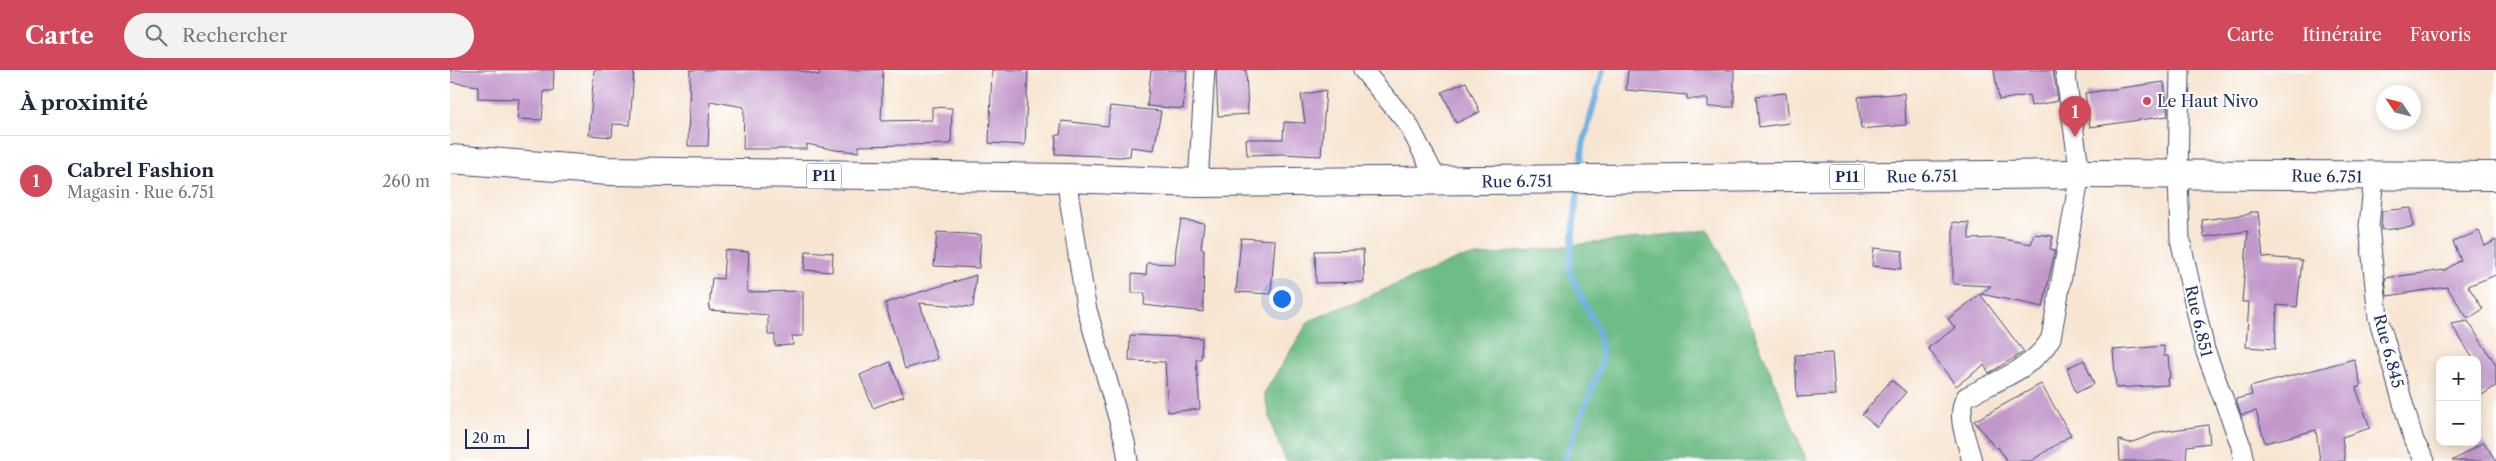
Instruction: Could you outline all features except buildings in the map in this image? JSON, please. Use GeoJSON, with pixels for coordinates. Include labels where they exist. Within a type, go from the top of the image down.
{"type":"FeatureCollection","features":[{"type":"Feature","properties":{"kind":"main road","name":"P11"},"geometry":{"type":"LineString","coordinates":[[450,158],[609,171],[1066,178],[1198,183]]}},
{"type":"Feature","properties":{"kind":"main road","name":"Rue 6.751"},"geometry":{"type":"LineString","coordinates":[[1198,183],[2080,174],[2374,177],[2496,176]]}},
{"type":"Feature","properties":{"kind":"street"},"geometry":{"type":"LineString","coordinates":[[1198,183],[1205,70]]}},
{"type":"Feature","properties":{"kind":"street"},"geometry":{"type":"LineString","coordinates":[[1363,70],[1408,124],[1438,182]]}},
{"type":"Feature","properties":{"kind":"street"},"geometry":{"type":"LineString","coordinates":[[1972,461],[1960,412],[1966,397],[2004,379],[2042,351],[2050,338],[2080,174],[2065,70]]}},
{"type":"Feature","properties":{"kind":"street","name":"Rue 6.851"},"geometry":{"type":"LineString","coordinates":[[2180,70],[2178,175],[2180,239],[2205,350],[2240,442],[2244,461]]}},
{"type":"Feature","properties":{"kind":"street","name":"Rue 6.845"},"geometry":{"type":"LineString","coordinates":[[2374,177],[2369,226],[2378,317],[2414,440],[2425,461]]}},
{"type":"Feature","properties":{"kind":"street"},"geometry":{"type":"LineString","coordinates":[[1066,178],[1086,306],[1125,442],[1128,461]]}},
{"type":"Feature","properties":{"kind":"green space"},"geometry":{"type":"Polygon","coordinates":[[[1708,230],[1728,269],[1807,461],[1286,461],[1273,430],[1264,393],[1309,321],[1460,258],[1708,230]]]}},
{"type":"Feature","properties":{"kind":"waterway"},"geometry":{"type":"LineString","coordinates":[[1580,173],[1583,145],[1603,70]]}},
{"type":"Feature","properties":{"kind":"waterway"},"geometry":{"type":"LineString","coordinates":[[1564,461],[1602,362],[1599,333],[1569,271],[1578,186]]}},
{"type":"Feature","properties":{"kind":"place","name":"Le Haut Nivo"},"geometry":{"type":"Point","coordinates":[2147,101]}},
{"type":"Feature","properties":{"kind":"place","name":"Cabrel Fashion"},"geometry":{"type":"Point","coordinates":[2075,137]}}]}
